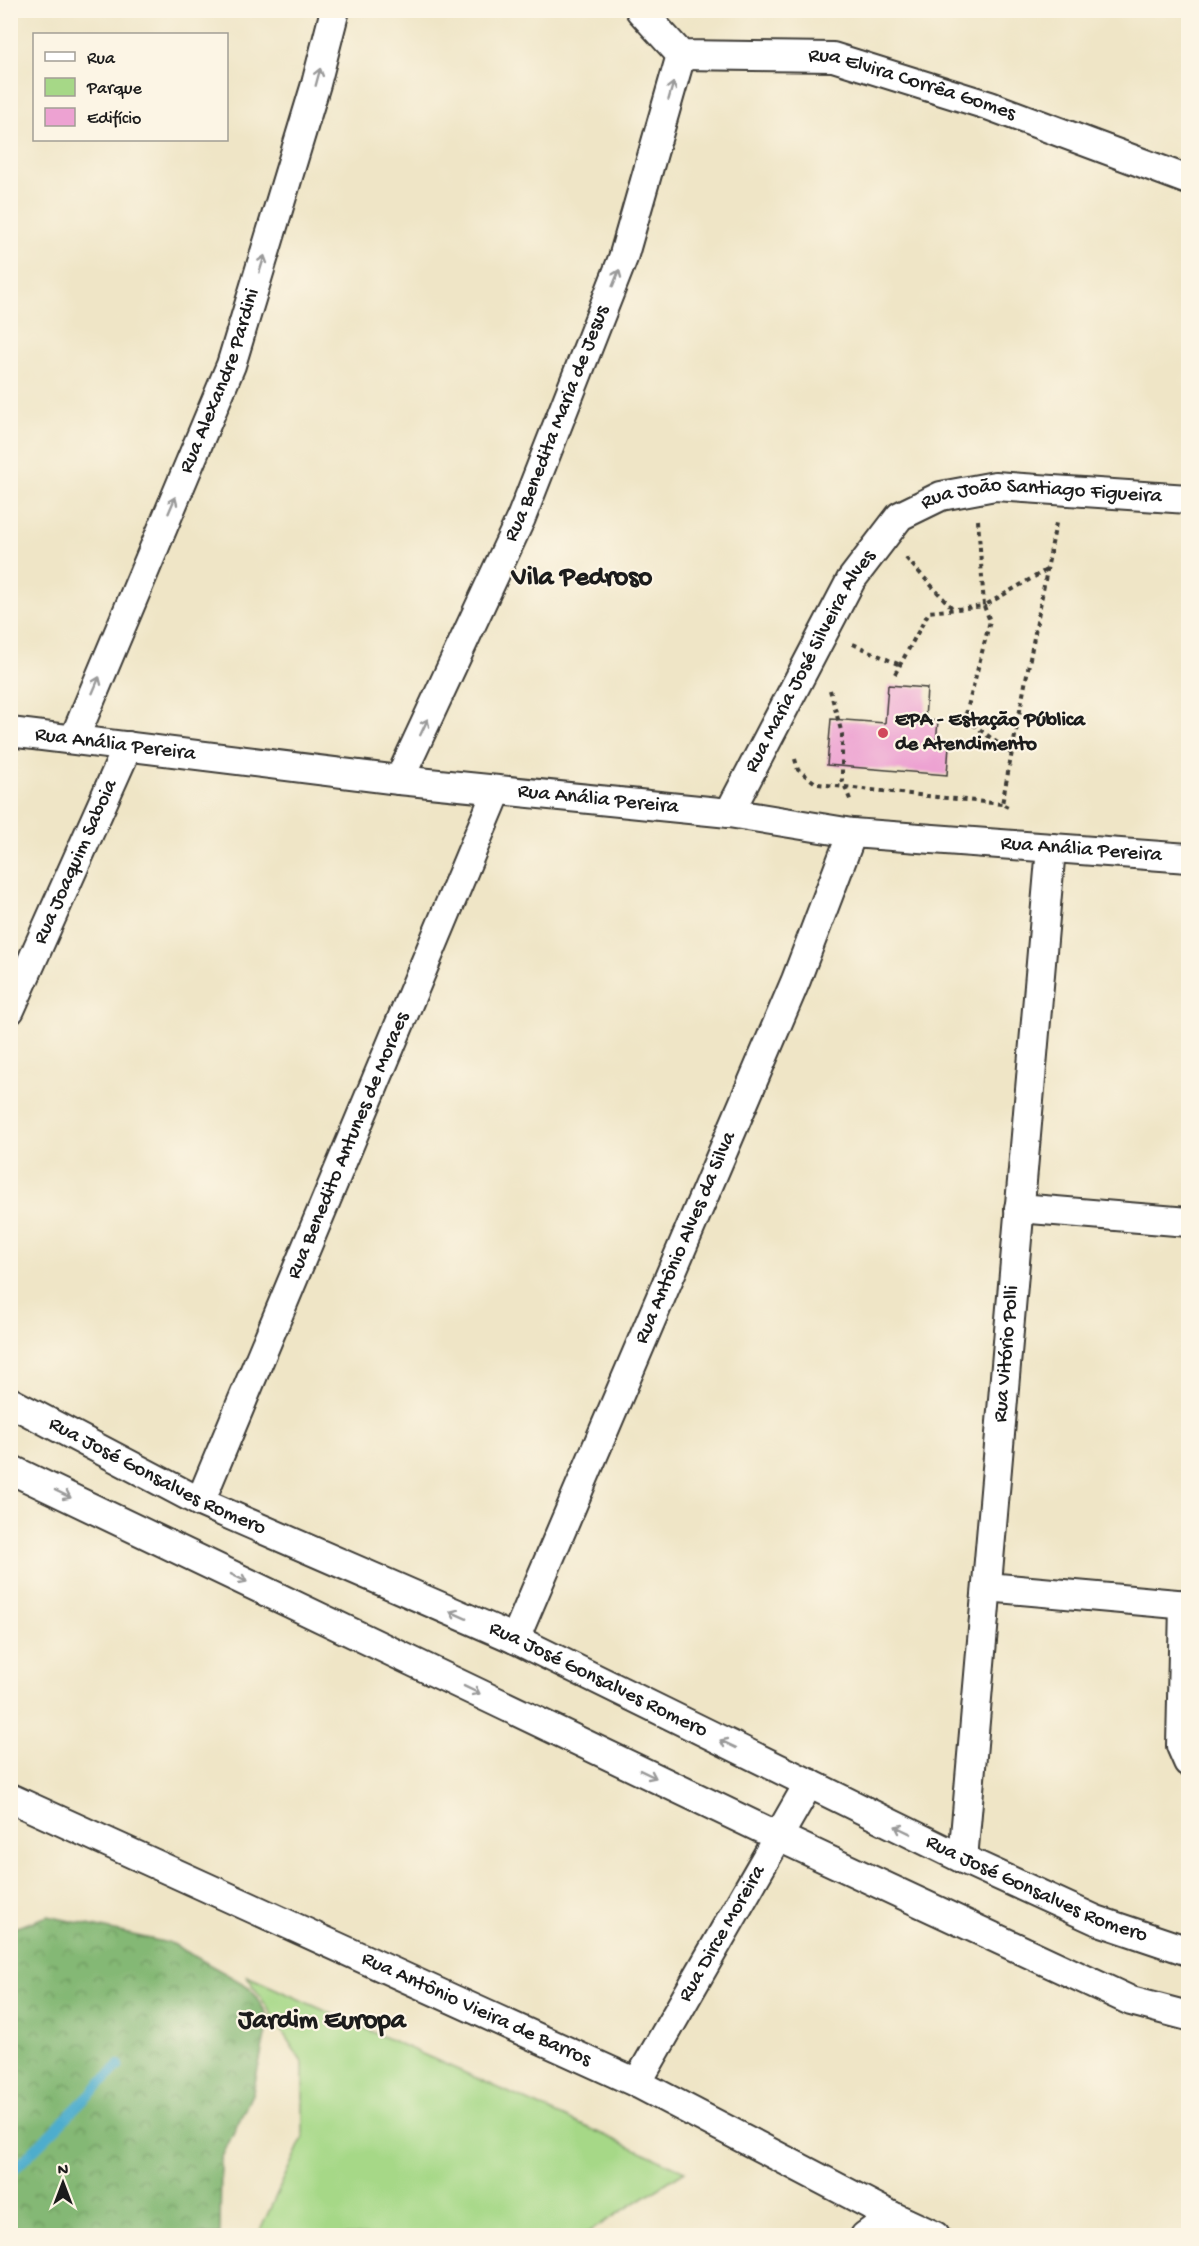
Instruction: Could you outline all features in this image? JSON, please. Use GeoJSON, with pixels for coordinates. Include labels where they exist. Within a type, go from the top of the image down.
{"type":"FeatureCollection","features":[{"type":"Feature","properties":{"kind":"street","name":"Rua Alexandre Pardini"},"geometry":{"type":"LineString","coordinates":[[74,739],[231,365],[316,84],[335,10]]}},
{"type":"Feature","properties":{"kind":"street"},"geometry":{"type":"LineString","coordinates":[[640,10],[681,55]]}},
{"type":"Feature","properties":{"kind":"street","name":"Rua Elvira Corrêa Gomes"},"geometry":{"type":"LineString","coordinates":[[681,55],[833,57],[990,106],[1188,180]]}},
{"type":"Feature","properties":{"kind":"street","name":"Rua Benedita Maria de Jesus"},"geometry":{"type":"LineString","coordinates":[[399,780],[521,518],[619,269],[681,55]]}},
{"type":"Feature","properties":{"kind":"street","name":"Rua João Santiago Figueira"},"geometry":{"type":"LineString","coordinates":[[900,516],[941,496],[995,486],[1188,499]]}},
{"type":"Feature","properties":{"kind":"street","name":"Rua Maria José Silveira Alves"},"geometry":{"type":"LineString","coordinates":[[729,813],[851,580],[900,516]]}},
{"type":"Feature","properties":{"kind":"street","name":"Rua Anália Pereira"},"geometry":{"type":"LineString","coordinates":[[10,732],[399,780],[729,813],[858,833],[1188,858]]}},
{"type":"Feature","properties":{"kind":"street","name":"Rua Joaquim Saboia"},"geometry":{"type":"LineString","coordinates":[[10,1010],[128,746]]}},
{"type":"Feature","properties":{"kind":"street","name":"Rua Benedito Antunes de Moraes"},"geometry":{"type":"LineString","coordinates":[[200,1503],[497,791]]}},
{"type":"Feature","properties":{"kind":"street","name":"Rua Antônio Alves da Silva"},"geometry":{"type":"LineString","coordinates":[[514,1640],[858,833]]}},
{"type":"Feature","properties":{"kind":"street","name":"Rua Vitório Polli"},"geometry":{"type":"LineString","coordinates":[[963,1859],[1051,848]]}},
{"type":"Feature","properties":{"kind":"street"},"geometry":{"type":"LineString","coordinates":[[1020,1208],[1188,1222]]}},
{"type":"Feature","properties":{"kind":"street","name":"Rua José Gonsalves Romero"},"geometry":{"type":"LineString","coordinates":[[10,1402],[200,1503],[514,1640],[963,1859],[1096,1920],[1188,1951]]}},
{"type":"Feature","properties":{"kind":"street"},"geometry":{"type":"LineString","coordinates":[[10,1469],[779,1837],[1131,2001],[1188,2016]]}},
{"type":"Feature","properties":{"kind":"street"},"geometry":{"type":"LineString","coordinates":[[987,1587],[1186,1604],[1181,1746],[1188,1762]]}},
{"type":"Feature","properties":{"kind":"street","name":"Rua Dirce Moreira"},"geometry":{"type":"LineString","coordinates":[[637,2083],[809,1783]]}},
{"type":"Feature","properties":{"kind":"street","name":"Rua Antônio Vieira de Barros"},"geometry":{"type":"LineString","coordinates":[[10,1798],[637,2083],[892,2216],[935,2235]]}},
{"type":"Feature","properties":{"kind":"street"},"geometry":{"type":"LineString","coordinates":[[865,2235],[892,2216]]}},
{"type":"Feature","properties":{"kind":"path"},"geometry":{"type":"LineString","coordinates":[[978,516],[984,606],[990,621],[965,718],[1012,754]]}},
{"type":"Feature","properties":{"kind":"path"},"geometry":{"type":"LineString","coordinates":[[1002,804],[1056,522]]}},
{"type":"Feature","properties":{"kind":"path"},"geometry":{"type":"LineString","coordinates":[[901,552],[953,609]]}},
{"type":"Feature","properties":{"kind":"path"},"geometry":{"type":"LineString","coordinates":[[895,674],[929,612],[984,606],[1048,568]]}},
{"type":"Feature","properties":{"kind":"path"},"geometry":{"type":"LineString","coordinates":[[847,641],[900,665]]}},
{"type":"Feature","properties":{"kind":"path"},"geometry":{"type":"LineString","coordinates":[[817,646],[842,734],[842,779],[858,833]]}},
{"type":"Feature","properties":{"kind":"path"},"geometry":{"type":"LineString","coordinates":[[792,748],[798,770],[817,784],[1002,804],[1008,807]]}},
{"type":"Feature","properties":{"kind":"green space"},"geometry":{"type":"Polygon","coordinates":[[[48,1916],[173,1944],[251,1988],[269,2018],[253,2092],[221,2159],[220,2235],[11,2235],[11,1929],[48,1916]]]}},
{"type":"Feature","properties":{"kind":"green space"},"geometry":{"type":"Polygon","coordinates":[[[247,1976],[685,2171],[584,2235],[258,2235],[303,2137],[303,2064],[247,1976]]]}},
{"type":"Feature","properties":{"kind":"building","name":"EPA - Estação Pública de Atendimento"},"geometry":{"type":"Polygon","coordinates":[[[888,685],[927,688],[925,720],[938,721],[936,743],[949,745],[947,775],[827,765],[831,719],[885,723],[888,685]]]}},
{"type":"Feature","properties":{"kind":"waterway"},"geometry":{"type":"LineString","coordinates":[[10,2174],[119,2065]]}},
{"type":"Feature","properties":{"kind":"place","name":"EPA - Estação Pública de Atendimento"},"geometry":{"type":"Point","coordinates":[883,733]}},
{"type":"Feature","properties":{"kind":"district","name":"Vila Pedroso"},"geometry":{"type":"Point","coordinates":[582,579]}},
{"type":"Feature","properties":{"kind":"district","name":"Jardim Europa"},"geometry":{"type":"Point","coordinates":[322,2022]}}]}
